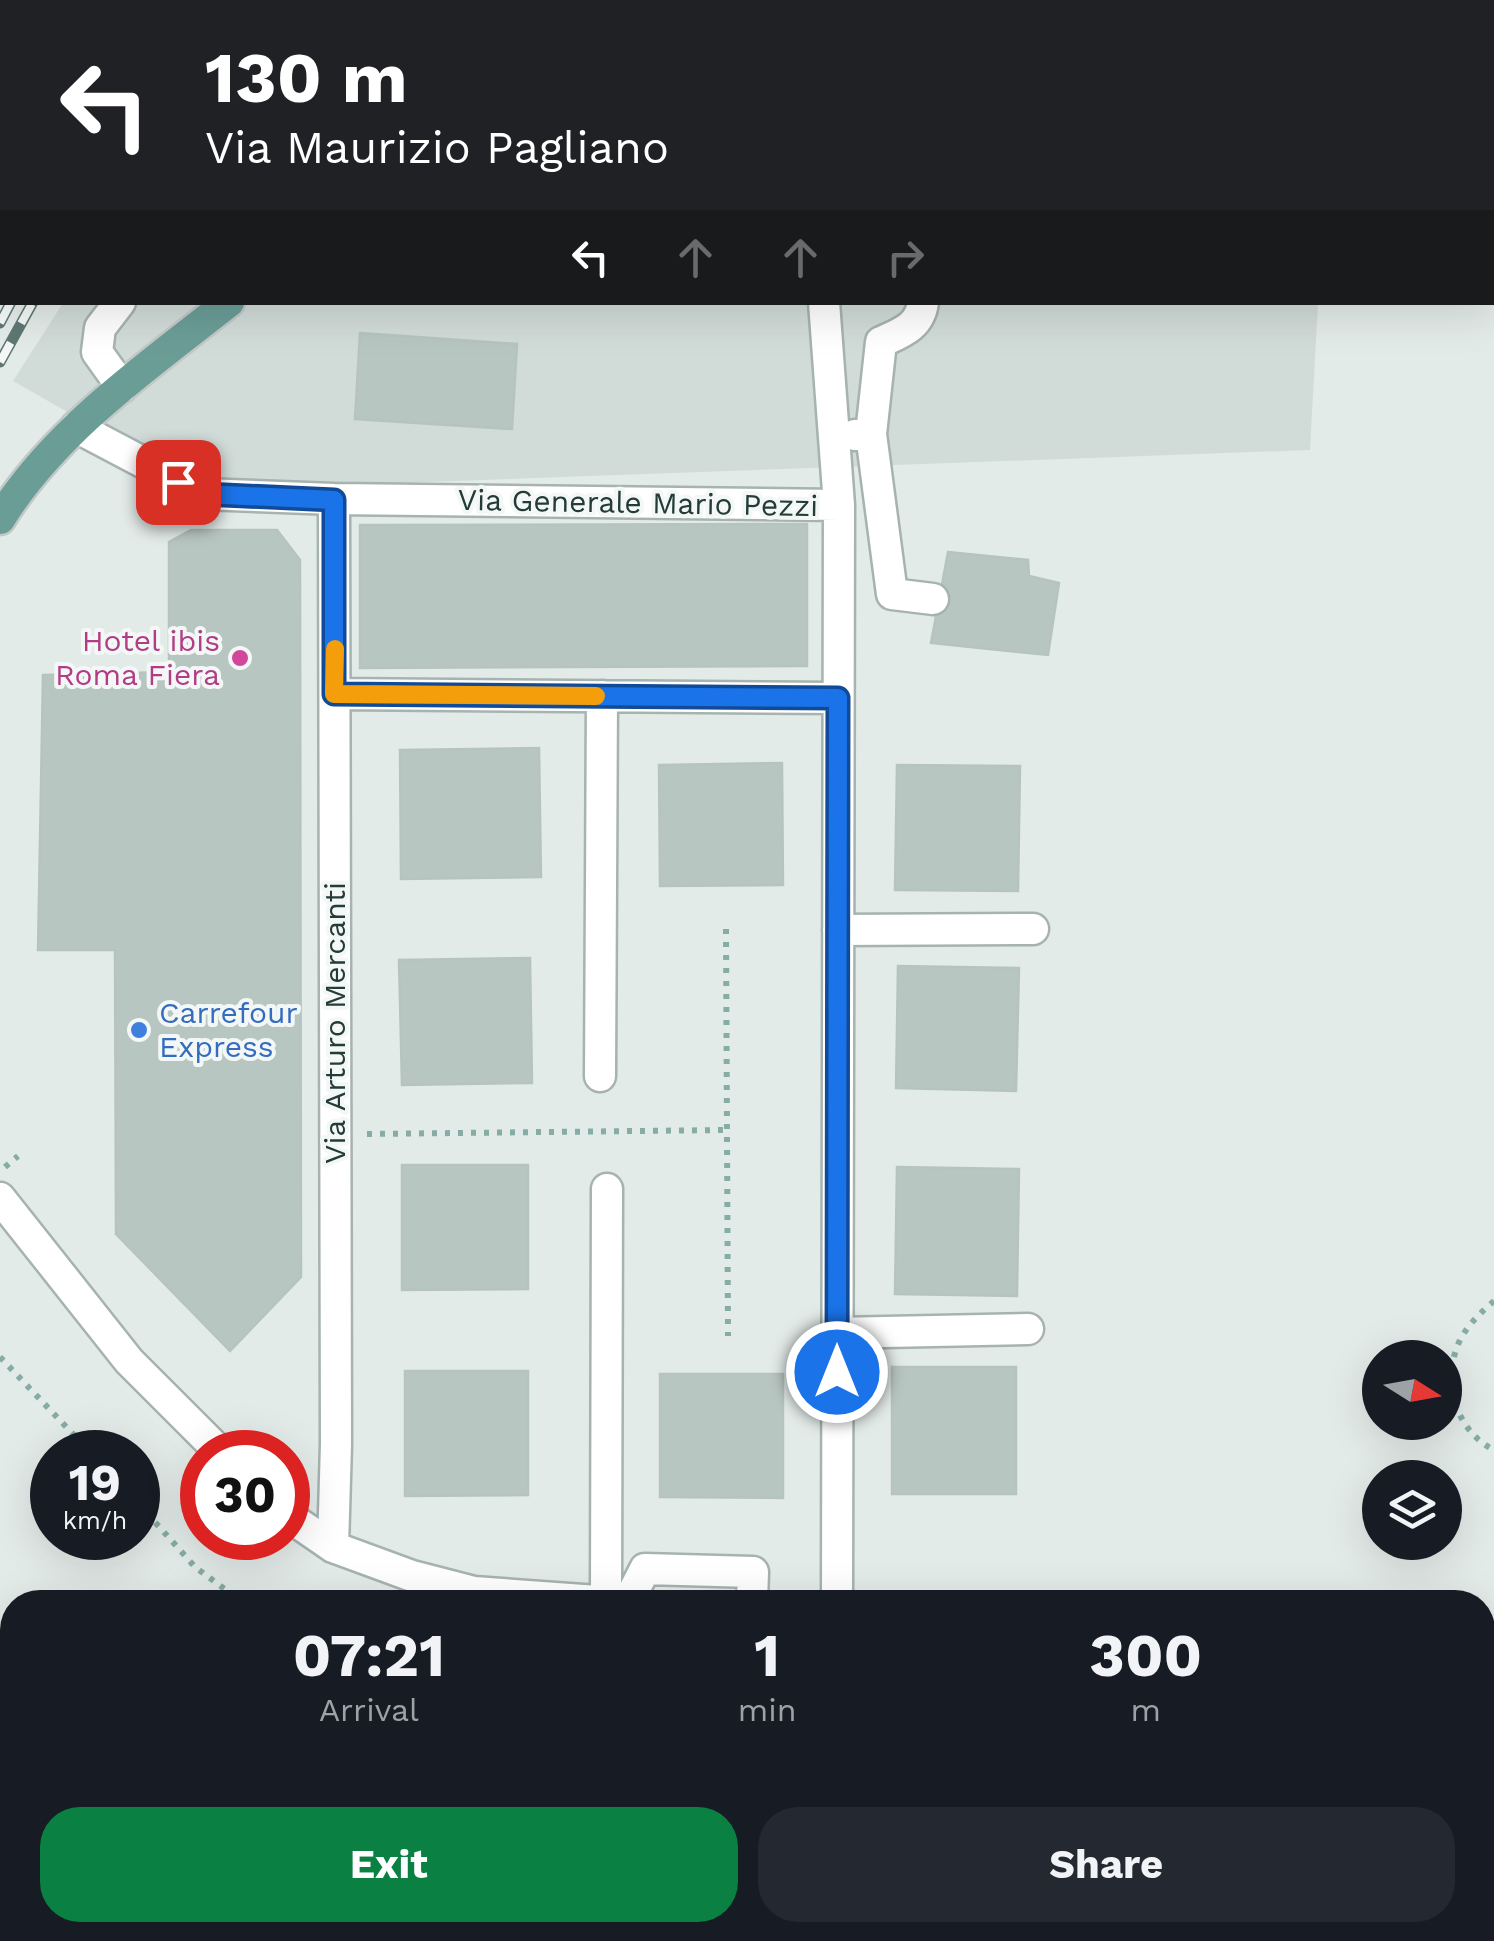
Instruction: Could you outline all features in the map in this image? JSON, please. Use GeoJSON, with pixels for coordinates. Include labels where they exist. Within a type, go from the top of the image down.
{"type":"FeatureCollection","features":[{"type":"Feature","properties":{"kind":"main road"},"geometry":{"type":"LineString","coordinates":[[0,519],[14,496],[76,427],[225,305]]}},
{"type":"Feature","properties":{"kind":"street"},"geometry":{"type":"LineString","coordinates":[[118,305],[100,328],[97,352],[122,387]]}},
{"type":"Feature","properties":{"kind":"street"},"geometry":{"type":"LineString","coordinates":[[824,305],[839,505]]}},
{"type":"Feature","properties":{"kind":"street"},"geometry":{"type":"LineString","coordinates":[[922,305],[921,316],[906,330],[881,342],[872,434],[892,594],[934,599]]}},
{"type":"Feature","properties":{"kind":"street","name":"Via Generale Mario Pezzi"},"geometry":{"type":"LineString","coordinates":[[76,427],[203,494],[334,500],[839,505],[836,1590]]}},
{"type":"Feature","properties":{"kind":"street"},"geometry":{"type":"LineString","coordinates":[[832,435],[872,434]]}},
{"type":"Feature","properties":{"kind":"street","name":"Via Arturo Mercanti"},"geometry":{"type":"LineString","coordinates":[[333,1547],[334,500]]}},
{"type":"Feature","properties":{"kind":"street"},"geometry":{"type":"LineString","coordinates":[[334,694],[838,698]]}},
{"type":"Feature","properties":{"kind":"street"},"geometry":{"type":"LineString","coordinates":[[600,1076],[602,696]]}},
{"type":"Feature","properties":{"kind":"street"},"geometry":{"type":"LineString","coordinates":[[838,930],[1033,929]]}},
{"type":"Feature","properties":{"kind":"street"},"geometry":{"type":"LineString","coordinates":[[606,1190],[609,1590]]}},
{"type":"Feature","properties":{"kind":"street"},"geometry":{"type":"LineString","coordinates":[[0,1198],[129,1362],[198,1430]]}},
{"type":"Feature","properties":{"kind":"street"},"geometry":{"type":"LineString","coordinates":[[838,1333],[1028,1329]]}},
{"type":"Feature","properties":{"kind":"street"},"geometry":{"type":"LineString","coordinates":[[310,1531],[333,1547],[412,1576],[466,1590]]}},
{"type":"Feature","properties":{"kind":"street"},"geometry":{"type":"LineString","coordinates":[[634,1590],[644,1569],[753,1572],[752,1590]]}},
{"type":"Feature","properties":{"kind":"path"},"geometry":{"type":"LineString","coordinates":[[726,929],[728,1336]]}},
{"type":"Feature","properties":{"kind":"path"},"geometry":{"type":"LineString","coordinates":[[336,1134],[727,1130]]}},
{"type":"Feature","properties":{"kind":"path"},"geometry":{"type":"LineString","coordinates":[[0,1171],[18,1156]]}},
{"type":"Feature","properties":{"kind":"path"},"geometry":{"type":"LineString","coordinates":[[1494,1301],[1476,1317],[1456,1347],[1450,1380],[1462,1422],[1494,1450]]}},
{"type":"Feature","properties":{"kind":"path"},"geometry":{"type":"LineString","coordinates":[[0,1357],[69,1430]]}},
{"type":"Feature","properties":{"kind":"path"},"geometry":{"type":"LineString","coordinates":[[160,1528],[195,1567],[226,1590]]}},
{"type":"Feature","properties":{"kind":"shaded area"},"geometry":{"type":"Polygon","coordinates":[[[62,305],[1318,305],[1310,450],[204,490],[13,381],[62,305]]]}},
{"type":"Feature","properties":{"kind":"building"},"geometry":{"type":"Polygon","coordinates":[[[360,333],[517,344],[512,429],[355,419],[360,333]]]}},
{"type":"Feature","properties":{"kind":"building"},"geometry":{"type":"Polygon","coordinates":[[[807,524],[807,666],[360,668],[360,525],[807,524]]]}},
{"type":"Feature","properties":{"kind":"building"},"geometry":{"type":"Polygon","coordinates":[[[191,530],[277,530],[300,560],[301,1277],[230,1351],[116,1234],[115,950],[38,950],[43,675],[169,672],[169,542],[191,530]]]}},
{"type":"Feature","properties":{"kind":"building"},"geometry":{"type":"Polygon","coordinates":[[[948,552],[1028,560],[1029,576],[1059,583],[1048,655],[931,643],[948,552]]]}},
{"type":"Feature","properties":{"kind":"building"},"geometry":{"type":"Polygon","coordinates":[[[539,748],[541,877],[401,879],[400,750],[539,748]]]}},
{"type":"Feature","properties":{"kind":"building"},"geometry":{"type":"Polygon","coordinates":[[[782,763],[783,885],[660,886],[659,765],[782,763]]]}},
{"type":"Feature","properties":{"kind":"building"},"geometry":{"type":"Polygon","coordinates":[[[897,765],[1020,766],[1018,891],[895,890],[897,765]]]}},
{"type":"Feature","properties":{"kind":"building"},"geometry":{"type":"Polygon","coordinates":[[[530,958],[532,1083],[402,1085],[399,960],[530,958]]]}},
{"type":"Feature","properties":{"kind":"building"},"geometry":{"type":"Polygon","coordinates":[[[898,966],[1019,968],[1016,1091],[896,1088],[898,966]]]}},
{"type":"Feature","properties":{"kind":"building"},"geometry":{"type":"Polygon","coordinates":[[[402,1165],[528,1165],[528,1289],[402,1290],[402,1165]]]}},
{"type":"Feature","properties":{"kind":"building"},"geometry":{"type":"Polygon","coordinates":[[[897,1167],[1019,1169],[1017,1296],[895,1294],[897,1167]]]}},
{"type":"Feature","properties":{"kind":"building"},"geometry":{"type":"Polygon","coordinates":[[[892,1367],[1016,1367],[1016,1494],[892,1494],[892,1367]]]}},
{"type":"Feature","properties":{"kind":"building"},"geometry":{"type":"Polygon","coordinates":[[[405,1371],[528,1371],[528,1495],[405,1496],[405,1371]]]}},
{"type":"Feature","properties":{"kind":"building"},"geometry":{"type":"Polygon","coordinates":[[[660,1374],[783,1374],[783,1498],[660,1497],[660,1374]]]}},
{"type":"Feature","properties":{"kind":"railway"},"geometry":{"type":"LineString","coordinates":[[0,323],[9,305]]}},
{"type":"Feature","properties":{"kind":"railway"},"geometry":{"type":"LineString","coordinates":[[0,362],[31,305]]}},
{"type":"Feature","properties":{"kind":"slow traffic"},"geometry":{"type":"LineString","coordinates":[[335,649],[334,694],[596,696]]}},
{"type":"Feature","properties":{"kind":"place","name":"Hotel ibis Roma Fiera"},"geometry":{"type":"Point","coordinates":[240,658]}},
{"type":"Feature","properties":{"kind":"place","name":"Carrefour Express"},"geometry":{"type":"Point","coordinates":[139,1030]}},
{"type":"Feature","properties":{"kind":"route"},"geometry":{"type":"LineString","coordinates":[[178,482],[203,494],[334,500],[334,694],[838,698],[837,1372]]}}]}
